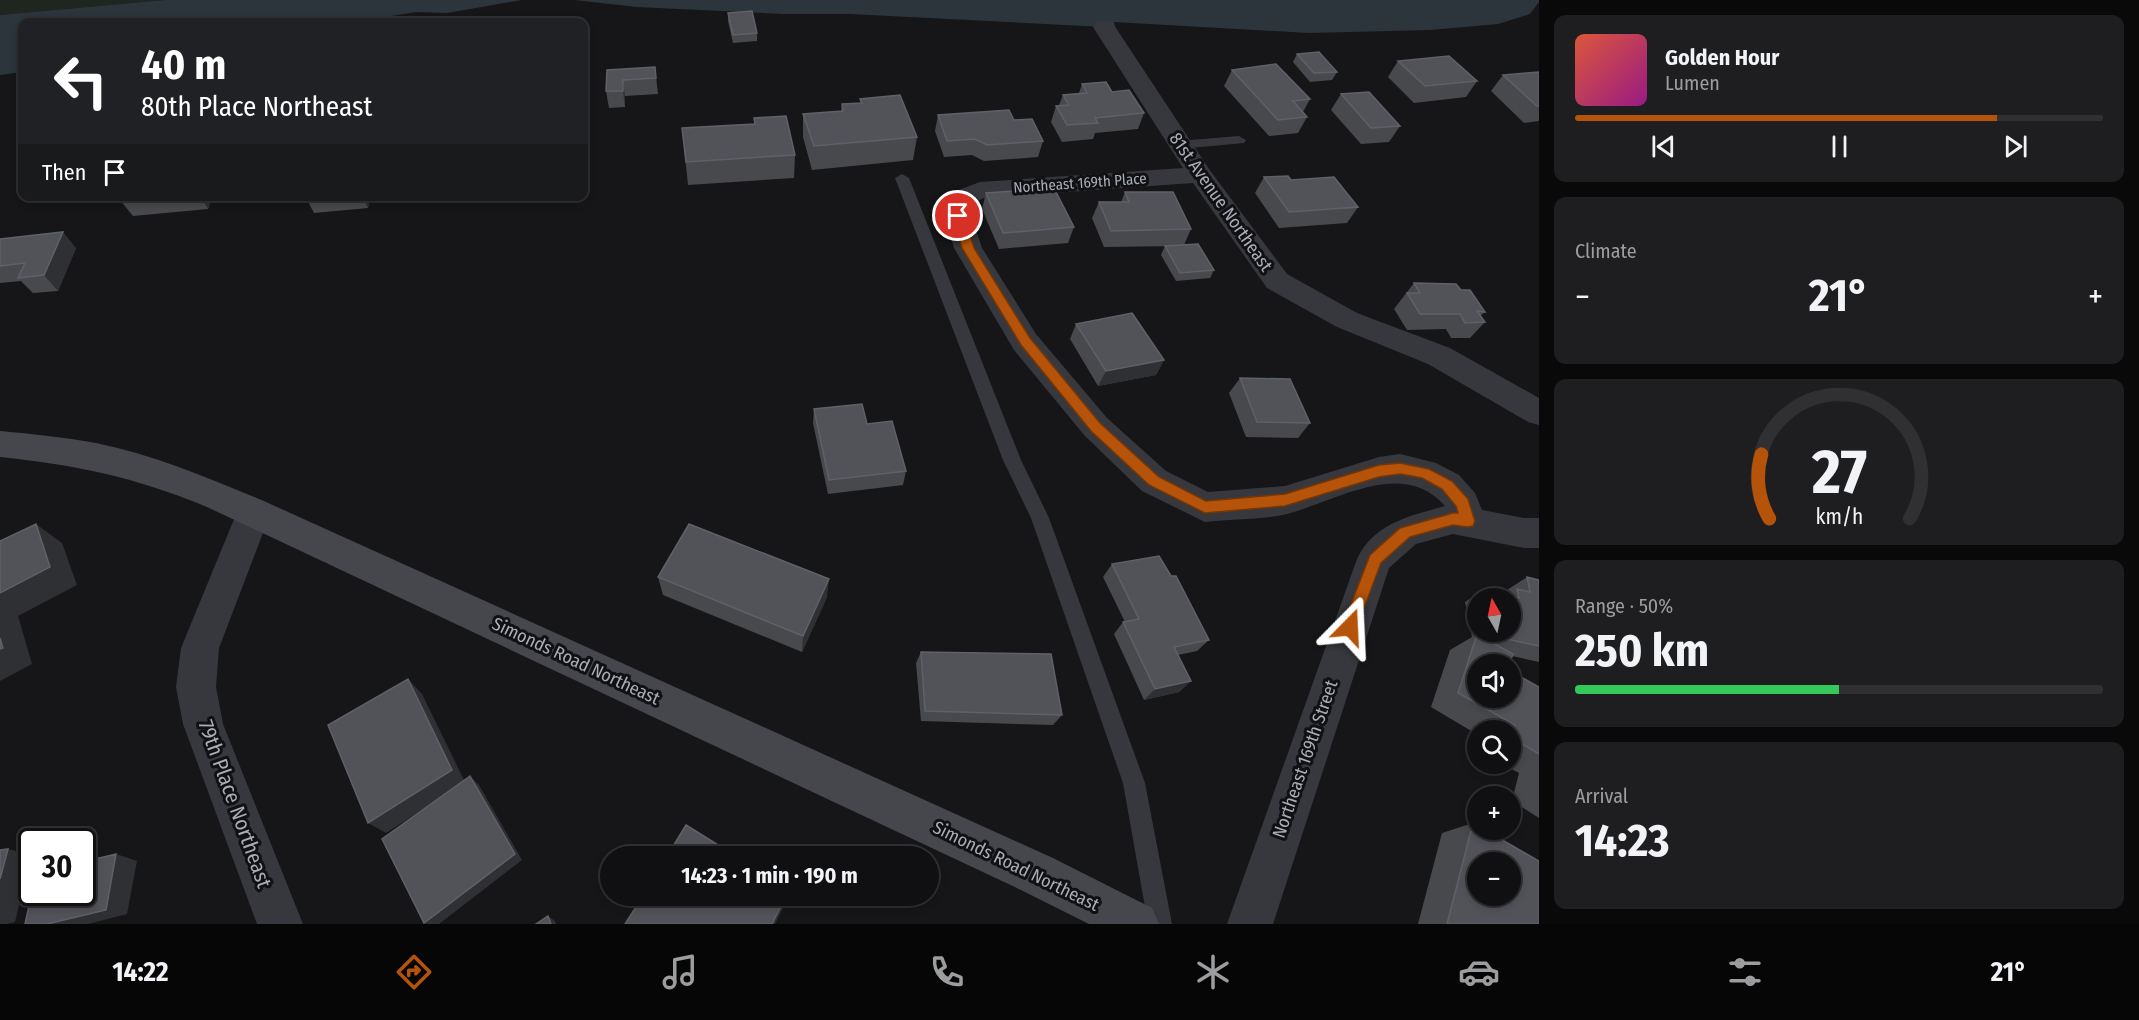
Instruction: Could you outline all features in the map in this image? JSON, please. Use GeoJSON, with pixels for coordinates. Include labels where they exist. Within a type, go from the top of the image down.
{"type":"FeatureCollection","features":[{"type":"Feature","properties":{"kind":"main road","name":"Simonds Road Northeast"},"geometry":{"type":"LineString","coordinates":[[0,444],[54,449],[110,460],[183,482],[254,512],[1026,869],[1136,924]]}},
{"type":"Feature","properties":{"kind":"street","name":"81st Avenue Northeast"},"geometry":{"type":"LineString","coordinates":[[1104,27],[1179,145],[1277,281],[1347,320],[1439,356],[1539,413]]}},
{"type":"Feature","properties":{"kind":"street","name":"Northeast 169th Place"},"geometry":{"type":"LineString","coordinates":[[1200,175],[980,190],[962,198],[958,216],[968,248],[1025,342],[1096,427],[1154,481],[1205,507],[1285,500],[1379,471],[1400,468],[1425,473],[1447,485],[1463,503],[1467,521]]}},
{"type":"Feature","properties":{"kind":"street","name":"79th Place Northeast"},"geometry":{"type":"LineString","coordinates":[[254,512],[200,648],[196,687],[203,724],[280,924]]}},
{"type":"Feature","properties":{"kind":"street","name":"Northeast 169th Street"},"geometry":{"type":"LineString","coordinates":[[1250,924],[1375,559],[1405,532],[1453,519],[1524,533],[1539,533]]}},
{"type":"Feature","properties":{"kind":"lane"},"geometry":{"type":"LineString","coordinates":[[1179,145],[1239,140]]}},
{"type":"Feature","properties":{"kind":"lane"},"geometry":{"type":"LineString","coordinates":[[902,178],[1012,460],[1040,518],[1134,783],[1160,924]]}},
{"type":"Feature","properties":{"kind":"shaded area"},"geometry":{"type":"Polygon","coordinates":[[[0,0],[165,0],[0,15],[0,0]]]}},
{"type":"Feature","properties":{"kind":"shaded area"},"geometry":{"type":"Polygon","coordinates":[[[165,0],[522,0],[447,13],[416,12],[379,18],[18,18],[18,73],[0,75],[0,15],[165,0]]]}},
{"type":"Feature","properties":{"kind":"shaded area"},"geometry":{"type":"Polygon","coordinates":[[[574,0],[1539,0],[1539,2],[1530,14],[1498,24],[1430,30],[1309,33],[1114,22],[1115,26],[1104,27],[850,14],[784,14],[637,7],[574,0]]]}},
{"type":"Feature","properties":{"kind":"building"},"geometry":{"type":"Polygon","coordinates":[[[752,11],[757,33],[733,35],[728,13],[752,11]]]}},
{"type":"Feature","properties":{"kind":"building"},"geometry":{"type":"Polygon","coordinates":[[[1319,52],[1337,72],[1314,73],[1297,54],[1319,52]]]}},
{"type":"Feature","properties":{"kind":"building"},"geometry":{"type":"Polygon","coordinates":[[[1449,56],[1477,81],[1425,86],[1398,61],[1449,56]]]}},
{"type":"Feature","properties":{"kind":"building"},"geometry":{"type":"Polygon","coordinates":[[[1276,64],[1310,99],[1293,101],[1307,117],[1278,120],[1232,70],[1276,64]]]}},
{"type":"Feature","properties":{"kind":"building"},"geometry":{"type":"Polygon","coordinates":[[[655,67],[656,78],[623,80],[623,91],[606,91],[607,70],[655,67]]]}},
{"type":"Feature","properties":{"kind":"building"},"geometry":{"type":"Polygon","coordinates":[[[1539,72],[1539,106],[1503,75],[1539,72]]]}},
{"type":"Feature","properties":{"kind":"building"},"geometry":{"type":"Polygon","coordinates":[[[1106,82],[1112,92],[1129,90],[1144,113],[1095,118],[1098,123],[1067,125],[1056,106],[1069,105],[1063,95],[1087,93],[1082,84],[1106,82]]]}},
{"type":"Feature","properties":{"kind":"building"},"geometry":{"type":"Polygon","coordinates":[[[1369,92],[1400,126],[1371,128],[1341,94],[1369,92]]]}},
{"type":"Feature","properties":{"kind":"building"},"geometry":{"type":"Polygon","coordinates":[[[900,95],[917,137],[814,146],[803,114],[843,111],[842,104],[862,103],[860,99],[900,95]]]}},
{"type":"Feature","properties":{"kind":"building"},"geometry":{"type":"Polygon","coordinates":[[[1009,110],[1014,120],[1032,119],[1043,141],[987,145],[975,139],[947,141],[938,115],[1009,110]]]}},
{"type":"Feature","properties":{"kind":"building"},"geometry":{"type":"Polygon","coordinates":[[[786,116],[795,155],[686,162],[682,128],[755,124],[754,118],[786,116]]]}},
{"type":"Feature","properties":{"kind":"building"},"geometry":{"type":"Polygon","coordinates":[[[1288,176],[1291,180],[1334,177],[1358,207],[1289,212],[1264,177],[1288,176]]]}},
{"type":"Feature","properties":{"kind":"building"},"geometry":{"type":"Polygon","coordinates":[[[1054,188],[1074,227],[1003,233],[986,193],[1054,188]]]}},
{"type":"Feature","properties":{"kind":"building"},"geometry":{"type":"Polygon","coordinates":[[[1125,192],[1173,192],[1191,229],[1111,231],[1099,202],[1129,202],[1125,192]]]}},
{"type":"Feature","properties":{"kind":"building"},"geometry":{"type":"Polygon","coordinates":[[[63,232],[44,275],[18,278],[25,263],[0,266],[0,239],[63,232]]]}},
{"type":"Feature","properties":{"kind":"building"},"geometry":{"type":"Polygon","coordinates":[[[1198,244],[1214,270],[1180,273],[1165,246],[1198,244]]]}},
{"type":"Feature","properties":{"kind":"building"},"geometry":{"type":"Polygon","coordinates":[[[1414,283],[1456,284],[1461,290],[1470,290],[1485,312],[1477,311],[1485,322],[1465,323],[1460,314],[1420,314],[1407,293],[1420,293],[1414,283]]]}},
{"type":"Feature","properties":{"kind":"building"},"geometry":{"type":"Polygon","coordinates":[[[1132,313],[1164,360],[1106,371],[1076,324],[1132,313]]]}},
{"type":"Feature","properties":{"kind":"building"},"geometry":{"type":"Polygon","coordinates":[[[1240,378],[1290,379],[1310,423],[1257,422],[1240,378]]]}},
{"type":"Feature","properties":{"kind":"building"},"geometry":{"type":"Polygon","coordinates":[[[862,404],[867,424],[892,421],[906,471],[829,480],[814,409],[862,404]]]}},
{"type":"Feature","properties":{"kind":"building"},"geometry":{"type":"Polygon","coordinates":[[[36,524],[50,567],[0,593],[0,541],[36,524]]]}},
{"type":"Feature","properties":{"kind":"building"},"geometry":{"type":"Polygon","coordinates":[[[689,524],[829,579],[803,636],[658,577],[689,524]]]}},
{"type":"Feature","properties":{"kind":"building"},"geometry":{"type":"Polygon","coordinates":[[[1159,556],[1171,576],[1176,576],[1209,640],[1174,647],[1191,681],[1155,689],[1123,622],[1139,619],[1112,564],[1159,556]]]}},
{"type":"Feature","properties":{"kind":"building"},"geometry":{"type":"Polygon","coordinates":[[[1527,577],[1539,580],[1539,646],[1521,642],[1521,590],[1530,592],[1527,577]]]}},
{"type":"Feature","properties":{"kind":"building"},"geometry":{"type":"Polygon","coordinates":[[[1474,642],[1491,642],[1513,654],[1471,654],[1474,642]]]}},
{"type":"Feature","properties":{"kind":"building"},"geometry":{"type":"Polygon","coordinates":[[[921,652],[1051,654],[1062,715],[925,711],[921,652]]]}},
{"type":"Feature","properties":{"kind":"building"},"geometry":{"type":"Polygon","coordinates":[[[1467,665],[1467,698],[1458,693],[1467,665]]]}},
{"type":"Feature","properties":{"kind":"building"},"geometry":{"type":"Polygon","coordinates":[[[1521,677],[1539,687],[1539,754],[1521,743],[1521,720],[1506,720],[1485,708],[1521,708],[1521,677]]]}},
{"type":"Feature","properties":{"kind":"building"},"geometry":{"type":"Polygon","coordinates":[[[408,679],[452,770],[368,823],[328,725],[408,679]]]}},
{"type":"Feature","properties":{"kind":"building"},"geometry":{"type":"Polygon","coordinates":[[[470,776],[515,854],[424,923],[382,839],[470,776]]]}},
{"type":"Feature","properties":{"kind":"building"},"geometry":{"type":"Polygon","coordinates":[[[686,825],[720,846],[673,846],[686,825]]]}},
{"type":"Feature","properties":{"kind":"building"},"geometry":{"type":"Polygon","coordinates":[[[1469,840],[1502,840],[1539,861],[1539,924],[1447,924],[1469,840]]]}},
{"type":"Feature","properties":{"kind":"building"},"geometry":{"type":"Polygon","coordinates":[[[8,849],[0,879],[0,850],[8,849]]]}},
{"type":"Feature","properties":{"kind":"building"},"geometry":{"type":"Polygon","coordinates":[[[116,854],[106,910],[47,924],[25,924],[29,906],[96,906],[96,859],[116,854]]]}},
{"type":"Feature","properties":{"kind":"building"},"geometry":{"type":"Polygon","coordinates":[[[637,906],[781,906],[772,924],[625,924],[637,906]]]}},
{"type":"Feature","properties":{"kind":"building"},"geometry":{"type":"Polygon","coordinates":[[[548,916],[551,924],[536,924],[548,916]]]}},
{"type":"Feature","properties":{"kind":"route"},"geometry":{"type":"LineString","coordinates":[[958,216],[968,248],[1025,342],[1096,427],[1154,481],[1205,507],[1285,500],[1379,471],[1400,468],[1425,473],[1447,485],[1463,503],[1467,521],[1453,519],[1405,532],[1375,559],[1350,627]]}}]}
